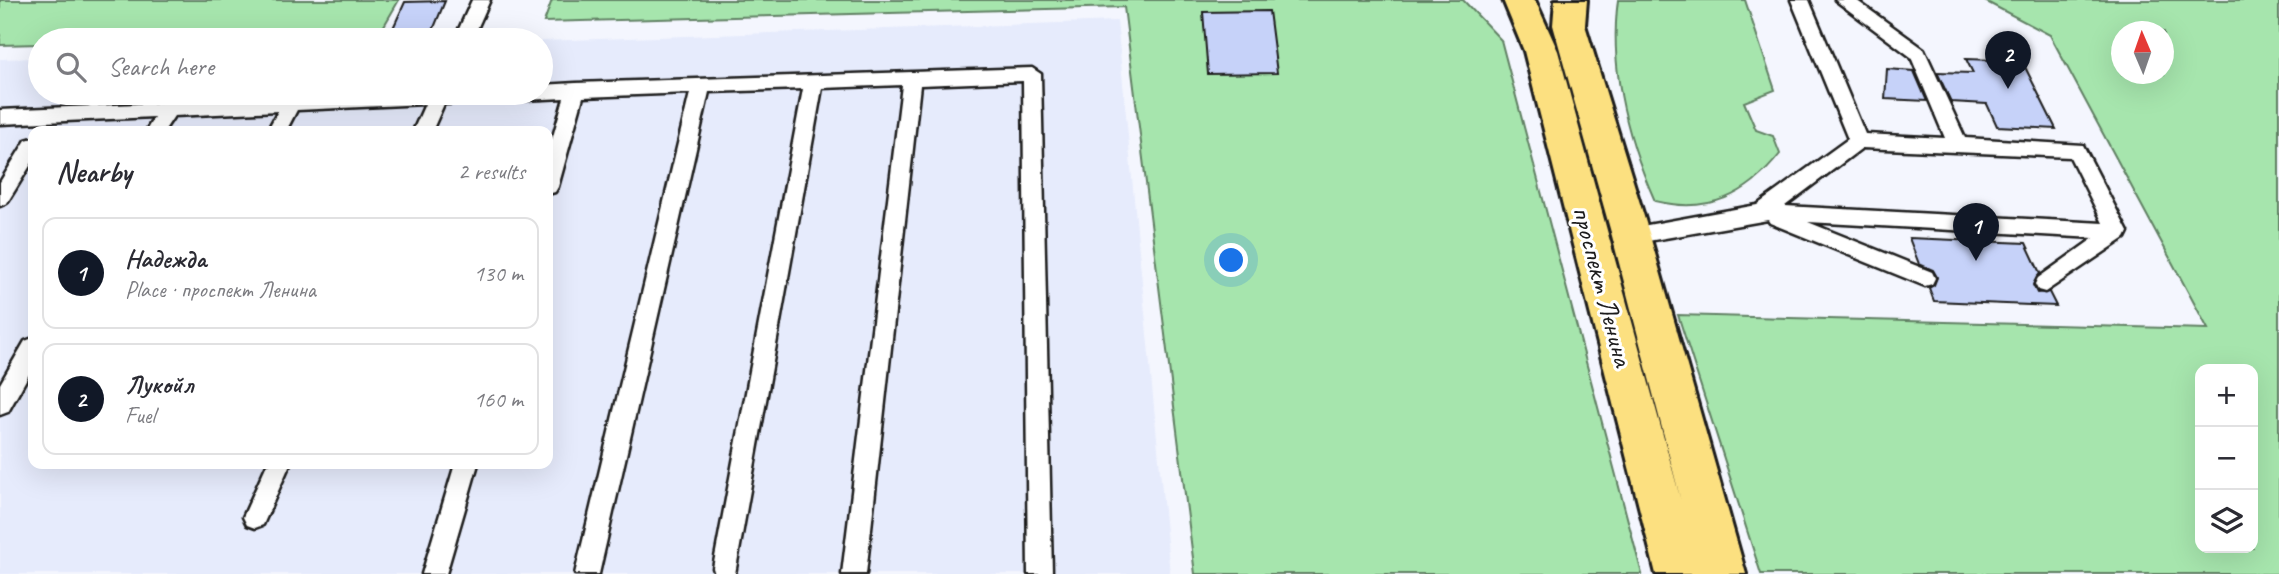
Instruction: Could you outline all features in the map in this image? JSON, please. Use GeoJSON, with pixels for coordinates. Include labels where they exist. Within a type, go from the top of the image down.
{"type":"FeatureCollection","features":[{"type":"Feature","properties":{"kind":"main road","name":"проспект Ленина"},"geometry":{"type":"LineString","coordinates":[[1519,0],[1541,51],[1679,574]]}},
{"type":"Feature","properties":{"kind":"main road","name":"проспект Ленина"},"geometry":{"type":"LineString","coordinates":[[1571,0],[1569,25],[1631,236],[1723,574]]}},
{"type":"Feature","properties":{"kind":"lane"},"geometry":{"type":"LineString","coordinates":[[468,28],[481,0]]}},
{"type":"Feature","properties":{"kind":"lane"},"geometry":{"type":"LineString","coordinates":[[1800,0],[1858,141]]}},
{"type":"Feature","properties":{"kind":"lane"},"geometry":{"type":"LineString","coordinates":[[1844,0],[1917,53],[1958,145]]}},
{"type":"Feature","properties":{"kind":"lane"},"geometry":{"type":"LineString","coordinates":[[553,91],[1032,74],[1040,574]]}},
{"type":"Feature","properties":{"kind":"lane"},"geometry":{"type":"LineString","coordinates":[[854,574],[912,78]]}},
{"type":"Feature","properties":{"kind":"lane"},"geometry":{"type":"LineString","coordinates":[[725,568],[814,81]]}},
{"type":"Feature","properties":{"kind":"lane"},"geometry":{"type":"LineString","coordinates":[[587,574],[701,85]]}},
{"type":"Feature","properties":{"kind":"lane"},"geometry":{"type":"LineString","coordinates":[[553,170],[576,90]]}},
{"type":"Feature","properties":{"kind":"lane"},"geometry":{"type":"LineString","coordinates":[[0,117],[46,124],[167,111],[290,105],[280,126]]}},
{"type":"Feature","properties":{"kind":"lane"},"geometry":{"type":"LineString","coordinates":[[425,126],[434,105]]}},
{"type":"Feature","properties":{"kind":"lane"},"geometry":{"type":"LineString","coordinates":[[159,126],[167,111]]}},
{"type":"Feature","properties":{"kind":"lane"},"geometry":{"type":"LineString","coordinates":[[1762,212],[1858,141],[2076,150],[2118,232]]}},
{"type":"Feature","properties":{"kind":"lane"},"geometry":{"type":"LineString","coordinates":[[0,198],[28,153]]}},
{"type":"Feature","properties":{"kind":"lane"},"geometry":{"type":"LineString","coordinates":[[1762,212],[1925,278]]}},
{"type":"Feature","properties":{"kind":"lane"},"geometry":{"type":"LineString","coordinates":[[1631,236],[1762,212],[2118,232]]}},
{"type":"Feature","properties":{"kind":"lane"},"geometry":{"type":"LineString","coordinates":[[2045,284],[2118,232]]}},
{"type":"Feature","properties":{"kind":"lane"},"geometry":{"type":"LineString","coordinates":[[0,405],[28,356]]}},
{"type":"Feature","properties":{"kind":"lane"},"geometry":{"type":"LineString","coordinates":[[255,517],[276,469]]}},
{"type":"Feature","properties":{"kind":"lane"},"geometry":{"type":"LineString","coordinates":[[434,574],[465,469]]}},
{"type":"Feature","properties":{"kind":"shaded area"},"geometry":{"type":"Polygon","coordinates":[[[1117,21],[1170,574],[0,574],[0,59],[28,58],[28,105],[553,105],[553,41],[1117,21]]]}},
{"type":"Feature","properties":{"kind":"green space"},"geometry":{"type":"Polygon","coordinates":[[[0,0],[399,0],[383,28],[28,28],[28,44],[0,45],[0,0]]]}},
{"type":"Feature","properties":{"kind":"green space"},"geometry":{"type":"Polygon","coordinates":[[[552,0],[1463,0],[1501,40],[1642,574],[1195,574],[1124,7],[544,22],[552,0]]]}},
{"type":"Feature","properties":{"kind":"green space"},"geometry":{"type":"Polygon","coordinates":[[[1618,0],[1745,0],[1775,90],[1744,102],[1756,130],[1773,136],[1780,154],[1767,169],[1740,191],[1709,203],[1692,205],[1655,201],[1636,153],[1618,77],[1618,0]]]}},
{"type":"Feature","properties":{"kind":"green space"},"geometry":{"type":"Polygon","coordinates":[[[1983,0],[2279,0],[2279,574],[1761,574],[1678,315],[2208,329],[2050,35],[1983,0]]]}},
{"type":"Feature","properties":{"kind":"building"},"geometry":{"type":"Polygon","coordinates":[[[445,1],[434,28],[393,28],[405,2],[445,1]]]}},
{"type":"Feature","properties":{"kind":"building"},"geometry":{"type":"Polygon","coordinates":[[[1269,11],[1277,73],[1208,74],[1203,12],[1269,11]]]}},
{"type":"Feature","properties":{"kind":"building"},"geometry":{"type":"Polygon","coordinates":[[[1966,59],[2022,61],[2056,129],[1997,126],[1987,104],[1951,102],[1937,72],[1973,73],[1966,59]]]}},
{"type":"Feature","properties":{"kind":"building"},"geometry":{"type":"Polygon","coordinates":[[[1887,69],[1914,71],[1927,101],[1885,99],[1887,69]]]}},
{"type":"Feature","properties":{"kind":"building"},"geometry":{"type":"Polygon","coordinates":[[[1909,238],[2026,243],[2040,273],[2033,285],[2037,293],[2049,292],[2056,306],[1934,301],[1929,288],[1934,285],[1937,277],[1933,270],[1919,264],[1909,238]]]}},
{"type":"Feature","properties":{"kind":"place","name":"Лукойл"},"geometry":{"type":"Point","coordinates":[2008,89]}},
{"type":"Feature","properties":{"kind":"place","name":"Надежда"},"geometry":{"type":"Point","coordinates":[1976,261]}}]}
